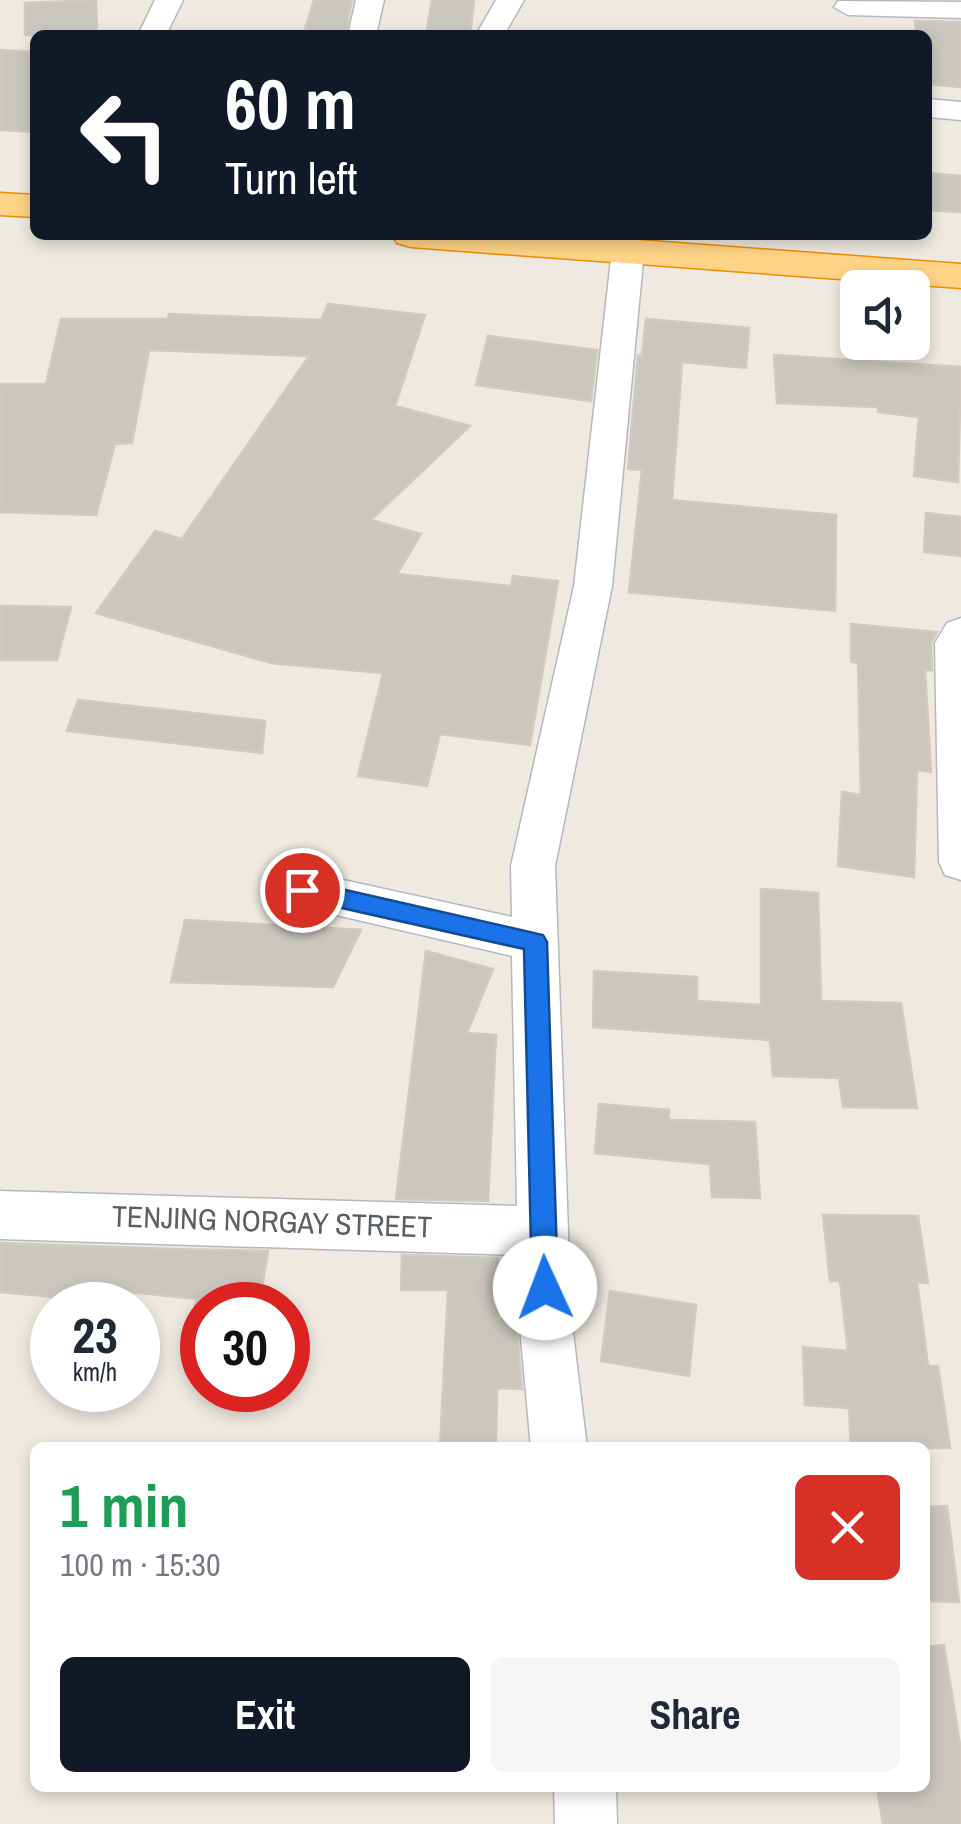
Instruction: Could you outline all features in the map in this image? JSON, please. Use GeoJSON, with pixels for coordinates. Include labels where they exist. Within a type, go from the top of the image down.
{"type":"FeatureCollection","features":[{"type":"Feature","properties":{"kind":"highway"},"geometry":{"type":"LineString","coordinates":[[0,204],[30,206]]}},
{"type":"Feature","properties":{"kind":"highway"},"geometry":{"type":"LineString","coordinates":[[485,240],[961,276]]}},
{"type":"Feature","properties":{"kind":"street"},"geometry":{"type":"LineString","coordinates":[[154,30],[169,0]]}},
{"type":"Feature","properties":{"kind":"street"},"geometry":{"type":"LineString","coordinates":[[363,30],[370,0]]}},
{"type":"Feature","properties":{"kind":"street"},"geometry":{"type":"LineString","coordinates":[[493,30],[510,0]]}},
{"type":"Feature","properties":{"kind":"street"},"geometry":{"type":"LineString","coordinates":[[848,7],[961,10]]}},
{"type":"Feature","properties":{"kind":"street"},"geometry":{"type":"LineString","coordinates":[[932,108],[961,111]]}},
{"type":"Feature","properties":{"kind":"street"},"geometry":{"type":"LineString","coordinates":[[558,1442],[546,1316],[533,866],[593,586],[628,251]]}},
{"type":"Feature","properties":{"kind":"street"},"geometry":{"type":"LineString","coordinates":[[961,633],[955,643],[961,862]]}},
{"type":"Feature","properties":{"kind":"street"},"geometry":{"type":"LineString","coordinates":[[302,890],[535,942]]}},
{"type":"Feature","properties":{"kind":"street","name":"TENJING NORGAY STREET"},"geometry":{"type":"LineString","coordinates":[[0,1215],[543,1231]]}},
{"type":"Feature","properties":{"kind":"street"},"geometry":{"type":"LineString","coordinates":[[585,1792],[586,1824]]}},
{"type":"Feature","properties":{"kind":"building"},"geometry":{"type":"Polygon","coordinates":[[[96,0],[97,30],[30,30],[30,35],[25,35],[25,3],[96,0]]]}},
{"type":"Feature","properties":{"kind":"building"},"geometry":{"type":"Polygon","coordinates":[[[314,0],[352,0],[346,30],[305,30],[314,0]]]}},
{"type":"Feature","properties":{"kind":"building"},"geometry":{"type":"Polygon","coordinates":[[[432,0],[474,0],[471,30],[427,30],[432,0]]]}},
{"type":"Feature","properties":{"kind":"building"},"geometry":{"type":"Polygon","coordinates":[[[915,21],[960,22],[961,87],[932,84],[932,30],[916,30],[915,21]]]}},
{"type":"Feature","properties":{"kind":"building"},"geometry":{"type":"Polygon","coordinates":[[[0,50],[30,52],[30,132],[0,130],[0,50]]]}},
{"type":"Feature","properties":{"kind":"building"},"geometry":{"type":"Polygon","coordinates":[[[932,173],[961,176],[961,212],[932,210],[932,173]]]}},
{"type":"Feature","properties":{"kind":"building"},"geometry":{"type":"Polygon","coordinates":[[[328,304],[425,315],[395,406],[470,426],[371,520],[421,534],[397,574],[511,586],[513,576],[558,581],[530,745],[440,734],[427,786],[358,776],[383,673],[271,663],[96,613],[155,531],[182,539],[309,356],[149,350],[132,443],[115,444],[96,515],[0,512],[0,384],[46,384],[61,319],[168,319],[169,314],[321,320],[328,304]]]}},
{"type":"Feature","properties":{"kind":"building"},"geometry":{"type":"Polygon","coordinates":[[[646,319],[749,328],[746,368],[682,362],[672,500],[836,515],[835,611],[629,592],[642,470],[628,469],[638,355],[642,356],[646,319]]]}},
{"type":"Feature","properties":{"kind":"building"},"geometry":{"type":"Polygon","coordinates":[[[488,336],[597,350],[591,401],[476,385],[488,336]]]}},
{"type":"Feature","properties":{"kind":"building"},"geometry":{"type":"Polygon","coordinates":[[[774,355],[961,367],[958,482],[914,476],[919,417],[878,412],[878,407],[777,403],[774,355]]]}},
{"type":"Feature","properties":{"kind":"building"},"geometry":{"type":"Polygon","coordinates":[[[926,513],[961,517],[961,556],[924,552],[926,513]]]}},
{"type":"Feature","properties":{"kind":"building"},"geometry":{"type":"Polygon","coordinates":[[[0,606],[71,607],[57,660],[0,660],[0,606]]]}},
{"type":"Feature","properties":{"kind":"building"},"geometry":{"type":"Polygon","coordinates":[[[851,624],[937,632],[931,643],[932,670],[925,670],[931,772],[917,770],[914,877],[838,866],[842,792],[861,795],[858,663],[851,662],[851,624]]]}},
{"type":"Feature","properties":{"kind":"building"},"geometry":{"type":"Polygon","coordinates":[[[78,700],[265,721],[262,753],[67,731],[78,700]]]}},
{"type":"Feature","properties":{"kind":"building"},"geometry":{"type":"Polygon","coordinates":[[[761,889],[818,893],[821,1001],[901,1003],[917,1108],[843,1107],[839,1078],[773,1076],[770,1040],[593,1027],[594,971],[697,977],[697,1001],[761,1005],[761,889]]]}},
{"type":"Feature","properties":{"kind":"building"},"geometry":{"type":"Polygon","coordinates":[[[185,920],[361,930],[333,987],[171,982],[185,920]]]}},
{"type":"Feature","properties":{"kind":"building"},"geometry":{"type":"Polygon","coordinates":[[[426,951],[493,969],[467,1033],[496,1035],[488,1201],[396,1199],[426,951]]]}},
{"type":"Feature","properties":{"kind":"building"},"geometry":{"type":"Polygon","coordinates":[[[599,1104],[669,1110],[669,1120],[755,1122],[760,1198],[712,1197],[710,1164],[595,1153],[599,1104]]]}},
{"type":"Feature","properties":{"kind":"building"},"geometry":{"type":"Polygon","coordinates":[[[823,1215],[918,1216],[928,1283],[917,1282],[928,1366],[938,1366],[950,1448],[930,1448],[930,1442],[851,1442],[849,1408],[805,1405],[803,1347],[848,1351],[840,1281],[830,1281],[823,1215]]]}},
{"type":"Feature","properties":{"kind":"building"},"geometry":{"type":"Polygon","coordinates":[[[0,1243],[268,1251],[263,1282],[180,1282],[180,1297],[160,1295],[160,1282],[30,1282],[30,1295],[0,1292],[0,1243]]]}},
{"type":"Feature","properties":{"kind":"building"},"geometry":{"type":"Polygon","coordinates":[[[402,1255],[498,1258],[498,1319],[516,1320],[522,1389],[497,1388],[496,1442],[440,1442],[448,1290],[401,1290],[402,1255]]]}},
{"type":"Feature","properties":{"kind":"building"},"geometry":{"type":"Polygon","coordinates":[[[610,1291],[696,1305],[689,1376],[601,1361],[610,1291]]]}},
{"type":"Feature","properties":{"kind":"building"},"geometry":{"type":"Polygon","coordinates":[[[947,1506],[959,1602],[930,1601],[930,1507],[947,1506]]]}},
{"type":"Feature","properties":{"kind":"building"},"geometry":{"type":"Polygon","coordinates":[[[944,1645],[961,1751],[961,1824],[883,1824],[878,1792],[930,1792],[930,1646],[944,1645]]]}},
{"type":"Feature","properties":{"kind":"route"},"geometry":{"type":"LineString","coordinates":[[302,890],[535,942],[545,1288]]}}]}
